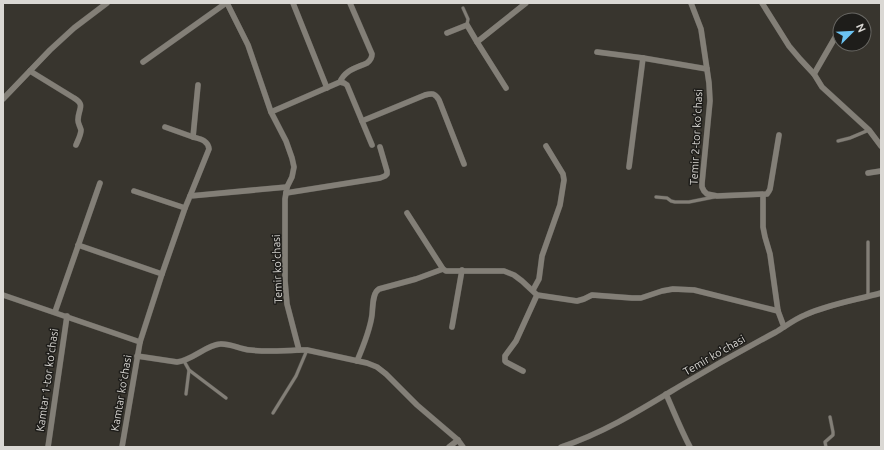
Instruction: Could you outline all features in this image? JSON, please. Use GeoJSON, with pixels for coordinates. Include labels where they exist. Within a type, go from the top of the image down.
{"type":"FeatureCollection","features":[{"type":"Feature","properties":{"kind":"street"},"geometry":{"type":"LineString","coordinates":[[3,99],[50,50],[106,3]]}},
{"type":"Feature","properties":{"kind":"street"},"geometry":{"type":"LineString","coordinates":[[143,62],[227,3]]}},
{"type":"Feature","properties":{"kind":"street","name":"Temir ko'chasi"},"geometry":{"type":"LineString","coordinates":[[227,3],[248,45],[271,112],[286,141],[294,167],[292,177],[286,190],[285,281],[287,304],[299,350]]}},
{"type":"Feature","properties":{"kind":"street"},"geometry":{"type":"LineString","coordinates":[[293,3],[327,88]]}},
{"type":"Feature","properties":{"kind":"street"},"geometry":{"type":"LineString","coordinates":[[271,112],[340,82],[346,72],[370,61],[372,54],[350,3]]}},
{"type":"Feature","properties":{"kind":"street"},"geometry":{"type":"LineString","coordinates":[[477,42],[526,3]]}},
{"type":"Feature","properties":{"kind":"street","name":"Temir 2-tor koʻchasi"},"geometry":{"type":"LineString","coordinates":[[691,3],[701,29],[710,101],[702,188],[708,194],[717,196]]}},
{"type":"Feature","properties":{"kind":"street"},"geometry":{"type":"LineString","coordinates":[[762,3],[789,46],[814,74],[826,91],[869,130],[881,146]]}},
{"type":"Feature","properties":{"kind":"street"},"geometry":{"type":"LineString","coordinates":[[447,33],[467,25],[506,88]]}},
{"type":"Feature","properties":{"kind":"street"},"geometry":{"type":"LineString","coordinates":[[814,74],[832,43]]}},
{"type":"Feature","properties":{"kind":"street"},"geometry":{"type":"LineString","coordinates":[[597,52],[707,69]]}},
{"type":"Feature","properties":{"kind":"street"},"geometry":{"type":"LineString","coordinates":[[629,166],[643,58]]}},
{"type":"Feature","properties":{"kind":"street"},"geometry":{"type":"LineString","coordinates":[[30,71],[78,100],[80,103],[81,107],[78,119],[81,128],[76,145]]}},
{"type":"Feature","properties":{"kind":"street"},"geometry":{"type":"LineString","coordinates":[[340,82],[347,85],[372,145]]}},
{"type":"Feature","properties":{"kind":"street"},"geometry":{"type":"LineString","coordinates":[[165,127],[193,137],[198,85]]}},
{"type":"Feature","properties":{"kind":"street"},"geometry":{"type":"LineString","coordinates":[[362,121],[425,95],[436,95],[464,164]]}},
{"type":"Feature","properties":{"kind":"street"},"geometry":{"type":"LineString","coordinates":[[717,196],[763,195],[770,192],[779,135]]}},
{"type":"Feature","properties":{"kind":"street","name":"Kamtar koʻchasi"},"geometry":{"type":"LineString","coordinates":[[122,447],[140,342],[185,208],[209,149],[207,142],[193,137]]}},
{"type":"Feature","properties":{"kind":"street"},"geometry":{"type":"LineString","coordinates":[[533,290],[539,279],[542,256],[560,204],[564,180],[563,174],[546,146]]}},
{"type":"Feature","properties":{"kind":"street"},"geometry":{"type":"LineString","coordinates":[[190,196],[286,190],[380,178],[387,174],[387,171],[380,147]]}},
{"type":"Feature","properties":{"kind":"street"},"geometry":{"type":"LineString","coordinates":[[868,173],[881,171]]}},
{"type":"Feature","properties":{"kind":"street"},"geometry":{"type":"LineString","coordinates":[[55,312],[100,183]]}},
{"type":"Feature","properties":{"kind":"street"},"geometry":{"type":"LineString","coordinates":[[134,191],[185,208]]}},
{"type":"Feature","properties":{"kind":"street"},"geometry":{"type":"LineString","coordinates":[[763,195],[764,237],[770,254],[778,311],[784,327]]}},
{"type":"Feature","properties":{"kind":"street"},"geometry":{"type":"LineString","coordinates":[[407,213],[443,269],[446,271],[504,271],[514,275],[533,290],[537,296]]}},
{"type":"Feature","properties":{"kind":"street"},"geometry":{"type":"LineString","coordinates":[[78,245],[162,274]]}},
{"type":"Feature","properties":{"kind":"street"},"geometry":{"type":"LineString","coordinates":[[358,361],[372,318],[374,294],[376,290],[416,279],[443,269]]}},
{"type":"Feature","properties":{"kind":"street"},"geometry":{"type":"LineString","coordinates":[[452,327],[462,270]]}},
{"type":"Feature","properties":{"kind":"street"},"geometry":{"type":"LineString","coordinates":[[537,296],[577,300],[584,299],[592,295],[642,298],[662,291],[684,289],[694,290],[778,311]]}},
{"type":"Feature","properties":{"kind":"street","name":"Temir ko'chasi"},"geometry":{"type":"LineString","coordinates":[[562,447],[577,442],[607,428],[718,363],[803,316],[816,310],[881,292]]}},
{"type":"Feature","properties":{"kind":"street"},"geometry":{"type":"LineString","coordinates":[[3,295],[140,342]]}},
{"type":"Feature","properties":{"kind":"street"},"geometry":{"type":"LineString","coordinates":[[523,372],[506,362],[504,359],[516,341],[537,296]]}},
{"type":"Feature","properties":{"kind":"street","name":"Kamtar 1-tor koʻchasi"},"geometry":{"type":"LineString","coordinates":[[48,447],[67,316]]}},
{"type":"Feature","properties":{"kind":"street"},"geometry":{"type":"LineString","coordinates":[[137,356],[177,362],[184,361],[217,344],[226,343],[248,350],[268,352],[307,350],[367,363],[377,367],[386,374],[417,405],[458,440],[463,447]]}},
{"type":"Feature","properties":{"kind":"street"},"geometry":{"type":"LineString","coordinates":[[666,394],[690,447]]}},
{"type":"Feature","properties":{"kind":"street"},"geometry":{"type":"LineString","coordinates":[[449,447],[458,440]]}},
{"type":"Feature","properties":{"kind":"lane"},"geometry":{"type":"LineString","coordinates":[[463,8],[468,19],[467,25]]}},
{"type":"Feature","properties":{"kind":"lane"},"geometry":{"type":"LineString","coordinates":[[838,141],[869,130]]}},
{"type":"Feature","properties":{"kind":"lane"},"geometry":{"type":"LineString","coordinates":[[656,197],[667,198],[675,202],[689,202],[717,196]]}},
{"type":"Feature","properties":{"kind":"lane"},"geometry":{"type":"LineString","coordinates":[[868,242],[868,296]]}},
{"type":"Feature","properties":{"kind":"lane"},"geometry":{"type":"LineString","coordinates":[[273,412],[296,376],[307,350]]}},
{"type":"Feature","properties":{"kind":"lane"},"geometry":{"type":"LineString","coordinates":[[184,361],[189,370],[226,398]]}},
{"type":"Feature","properties":{"kind":"lane"},"geometry":{"type":"LineString","coordinates":[[186,394],[189,370]]}},
{"type":"Feature","properties":{"kind":"lane"},"geometry":{"type":"LineString","coordinates":[[826,447],[825,442],[833,435],[830,417]]}}]}
